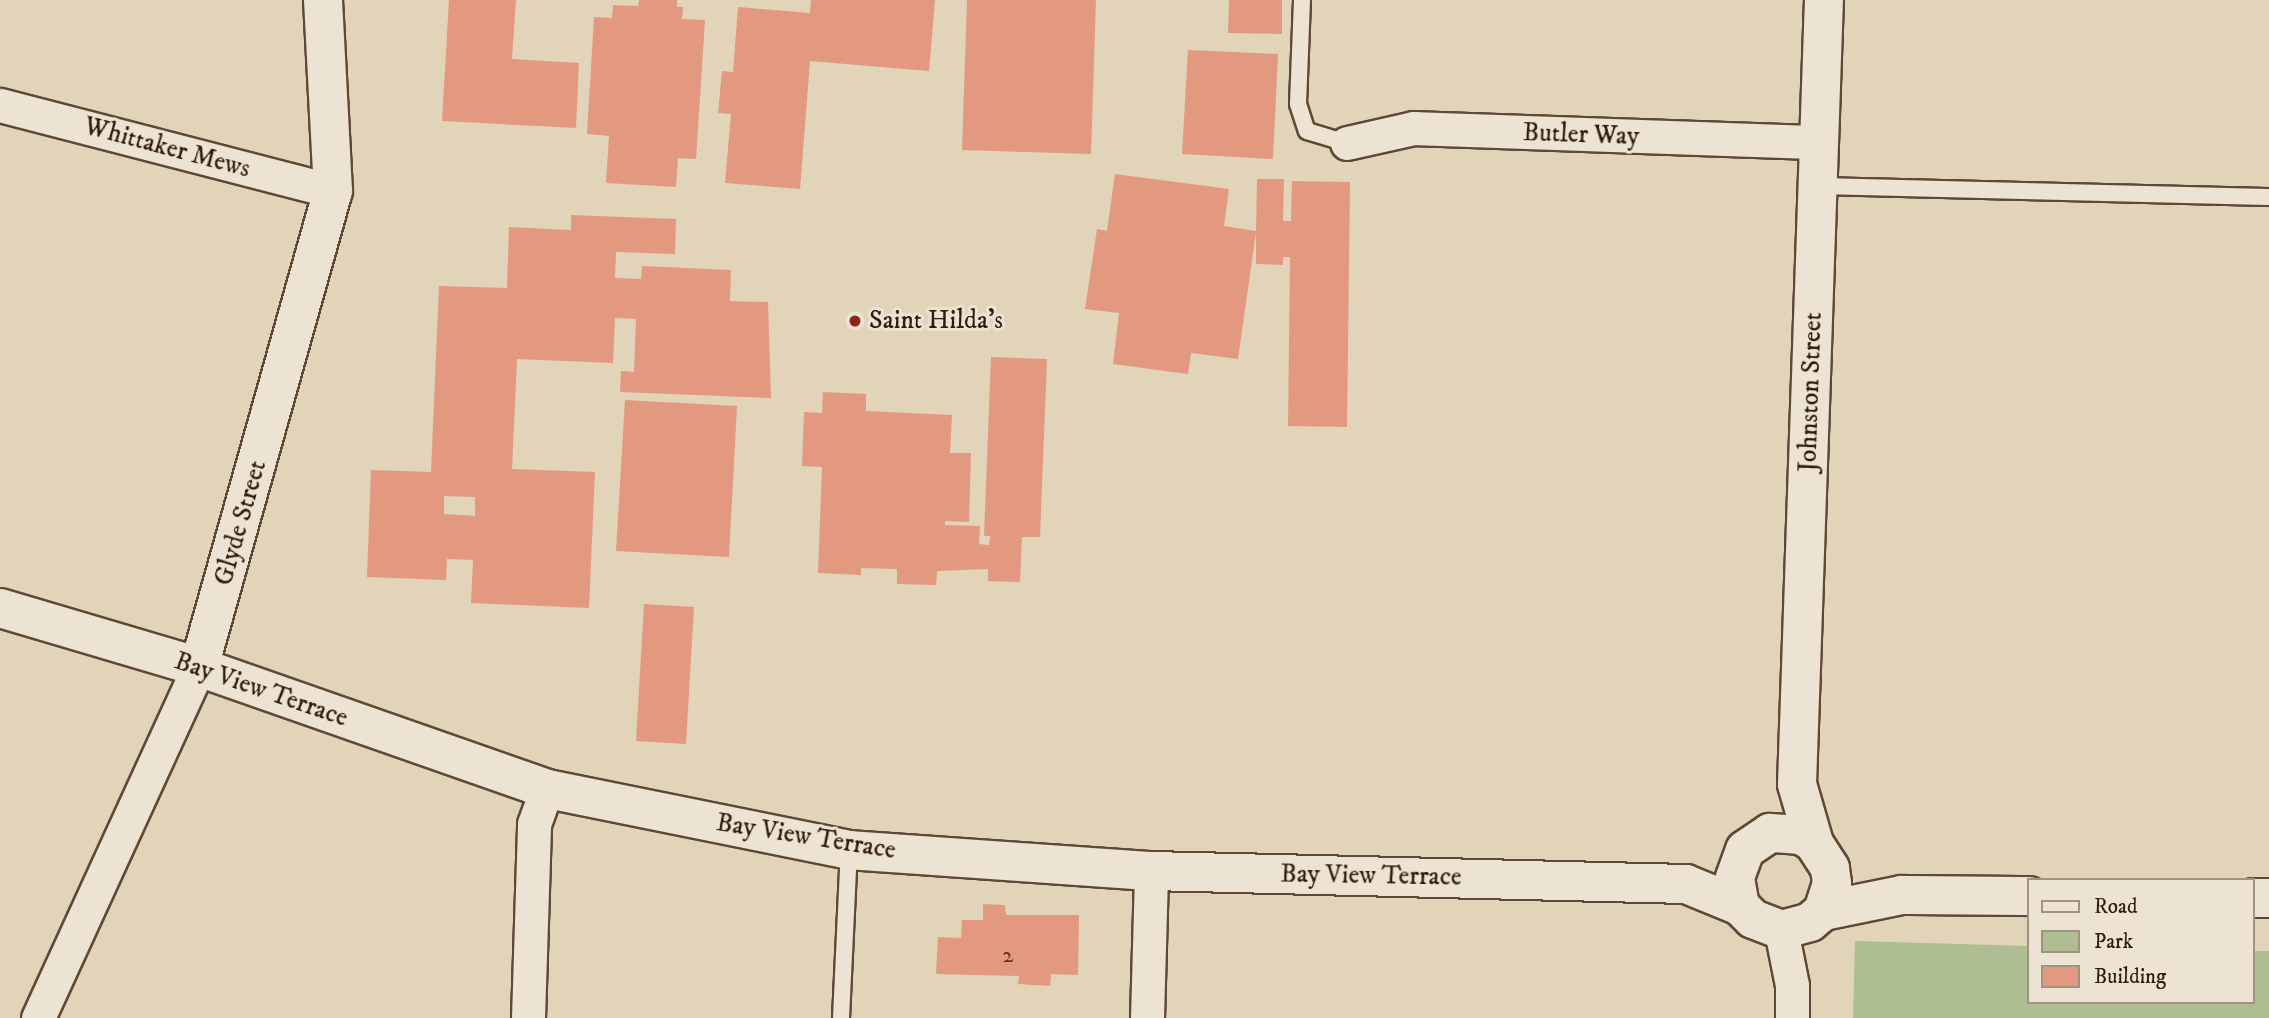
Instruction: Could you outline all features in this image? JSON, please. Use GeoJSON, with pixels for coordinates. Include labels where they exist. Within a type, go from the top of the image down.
{"type":"FeatureCollection","features":[{"type":"Feature","properties":{"kind":"street","name":"Glyde Street"},"geometry":{"type":"LineString","coordinates":[[38,1018],[199,667],[333,191],[323,0]]}},
{"type":"Feature","properties":{"kind":"street","name":"Johnston Street"},"geometry":{"type":"LineString","coordinates":[[1776,833],[1797,784],[1818,186],[1817,142],[1824,0]]}},
{"type":"Feature","properties":{"kind":"street","name":"Whittaker Mews"},"geometry":{"type":"LineString","coordinates":[[0,105],[333,191]]}},
{"type":"Feature","properties":{"kind":"street","name":"Butler Way"},"geometry":{"type":"LineString","coordinates":[[1347,143],[1415,128],[1817,142]]}},
{"type":"Feature","properties":{"kind":"street","name":"Bay View Terrace"},"geometry":{"type":"LineString","coordinates":[[0,608],[199,667],[547,789],[849,850],[1151,871],[1686,884],[1740,906]]}},
{"type":"Feature","properties":{"kind":"street","name":"Johnston Street"},"geometry":{"type":"LineString","coordinates":[[1797,784],[1822,855]]}},
{"type":"Feature","properties":{"kind":"street"},"geometry":{"type":"LineString","coordinates":[[528,1018],[534,824],[547,789]]}},
{"type":"Feature","properties":{"kind":"street"},"geometry":{"type":"LineString","coordinates":[[1902,895],[1822,855],[1801,835],[1776,833],[1756,840],[1742,856],[1735,878],[1740,906],[1752,919],[1805,921],[1902,895],[2028,896]]}},
{"type":"Feature","properties":{"kind":"street"},"geometry":{"type":"LineString","coordinates":[[1792,1018],[1792,985],[1805,921],[1832,883],[1822,855]]}},
{"type":"Feature","properties":{"kind":"street","name":"Bay View Terrace"},"geometry":{"type":"LineString","coordinates":[[1686,884],[1742,856]]}},
{"type":"Feature","properties":{"kind":"street"},"geometry":{"type":"LineString","coordinates":[[1147,1018],[1151,871]]}},
{"type":"Feature","properties":{"kind":"lane"},"geometry":{"type":"LineString","coordinates":[[1303,0],[1298,104],[1307,131],[1347,143]]}},
{"type":"Feature","properties":{"kind":"lane"},"geometry":{"type":"LineString","coordinates":[[1818,186],[2269,197]]}},
{"type":"Feature","properties":{"kind":"lane"},"geometry":{"type":"LineString","coordinates":[[841,1018],[849,850]]}},
{"type":"Feature","properties":{"kind":"green space"},"geometry":{"type":"Polygon","coordinates":[[[1855,941],[2028,946],[2028,1004],[2255,1004],[2255,951],[2269,951],[2269,1018],[1853,1018],[1855,941]]]}},
{"type":"Feature","properties":{"kind":"building"},"geometry":{"type":"Polygon","coordinates":[[[449,0],[516,0],[512,59],[579,63],[576,128],[442,121],[449,0]]]}},
{"type":"Feature","properties":{"kind":"building"},"geometry":{"type":"Polygon","coordinates":[[[639,0],[677,0],[677,7],[683,7],[682,19],[705,20],[696,159],[678,158],[676,187],[606,183],[609,136],[587,134],[594,17],[612,18],[613,5],[638,6],[639,0]]]}},
{"type":"Feature","properties":{"kind":"building"},"geometry":{"type":"Polygon","coordinates":[[[811,0],[935,0],[929,71],[810,61],[800,189],[725,183],[731,114],[718,113],[722,71],[733,72],[738,7],[810,13],[811,0]]]}},
{"type":"Feature","properties":{"kind":"building"},"geometry":{"type":"Polygon","coordinates":[[[967,0],[1096,0],[1091,154],[962,150],[967,0]]]}},
{"type":"Feature","properties":{"kind":"building"},"geometry":{"type":"Polygon","coordinates":[[[1229,0],[1282,0],[1282,34],[1228,33],[1229,0]]]}},
{"type":"Feature","properties":{"kind":"building"},"geometry":{"type":"Polygon","coordinates":[[[1188,50],[1278,54],[1273,159],[1182,154],[1188,50]]]}},
{"type":"Feature","properties":{"kind":"building"},"geometry":{"type":"Polygon","coordinates":[[[1115,174],[1229,189],[1224,226],[1256,231],[1257,179],[1284,179],[1283,221],[1291,221],[1292,181],[1350,182],[1347,427],[1288,426],[1290,257],[1283,257],[1283,265],[1256,264],[1256,232],[1238,359],[1191,353],[1188,374],[1113,364],[1119,313],[1085,309],[1097,229],[1107,231],[1115,174]]]}},
{"type":"Feature","properties":{"kind":"building"},"geometry":{"type":"Polygon","coordinates":[[[571,215],[676,219],[675,254],[616,252],[615,278],[641,279],[642,266],[731,270],[730,301],[768,302],[771,398],[620,392],[621,371],[634,372],[636,319],[615,318],[613,363],[517,359],[512,469],[595,472],[589,608],[471,603],[473,560],[447,559],[446,580],[367,577],[371,470],[431,472],[439,286],[507,288],[509,227],[571,230],[571,215]],[[444,496],[444,514],[475,516],[475,497],[444,496]]]}},
{"type":"Feature","properties":{"kind":"building"},"geometry":{"type":"Polygon","coordinates":[[[991,357],[1047,359],[1040,537],[1022,537],[1020,582],[988,581],[988,569],[937,571],[936,585],[897,584],[897,569],[861,568],[861,575],[818,573],[822,467],[802,466],[804,412],[822,413],[823,392],[866,394],[866,411],[952,415],[950,453],[971,453],[969,522],[945,521],[945,525],[980,526],[979,544],[989,545],[990,536],[984,536],[991,357]]]}},
{"type":"Feature","properties":{"kind":"building"},"geometry":{"type":"Polygon","coordinates":[[[625,400],[737,406],[729,557],[616,551],[625,400]]]}},
{"type":"Feature","properties":{"kind":"building"},"geometry":{"type":"Polygon","coordinates":[[[644,604],[694,607],[686,744],[636,741],[644,604]]]}},
{"type":"Feature","properties":{"kind":"building"},"geometry":{"type":"Polygon","coordinates":[[[983,904],[1005,905],[1006,915],[1079,915],[1078,975],[1051,974],[1050,986],[1018,984],[1019,976],[936,974],[938,937],[961,938],[962,920],[983,920],[983,904]]]}},
{"type":"Feature","properties":{"kind":"place","name":"Saint Hilda's"},"geometry":{"type":"Point","coordinates":[855,321]}}]}
